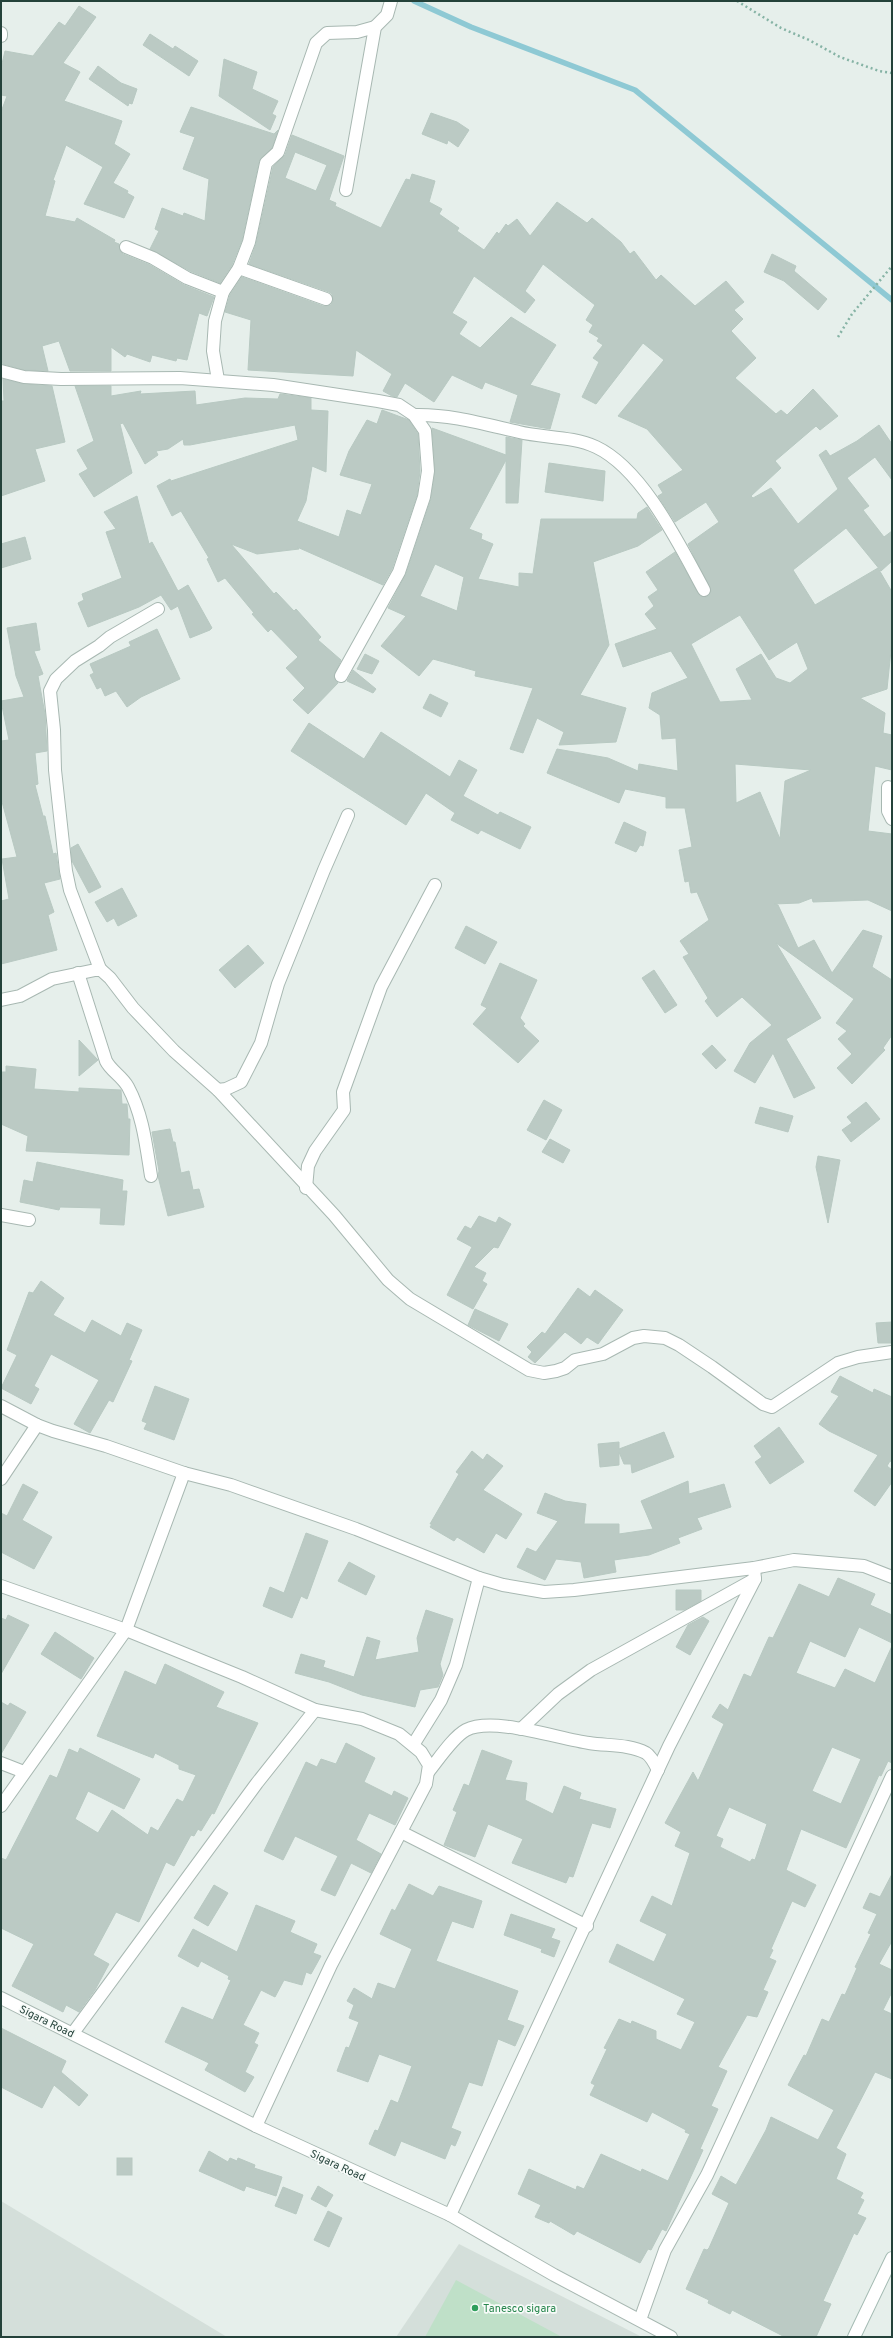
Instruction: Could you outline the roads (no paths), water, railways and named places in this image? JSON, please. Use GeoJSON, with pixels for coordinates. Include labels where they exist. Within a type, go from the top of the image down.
{"type":"FeatureCollection","features":[{"type":"Feature","properties":{"kind":"street"},"geometry":{"type":"LineString","coordinates":[[218,380],[213,351],[215,321],[223,292],[239,268],[249,242],[264,168],[268,159],[278,152],[316,43],[327,33],[357,32],[375,27],[387,15],[391,1]]}},
{"type":"Feature","properties":{"kind":"street"},"geometry":{"type":"LineString","coordinates":[[346,190],[375,27]]}},
{"type":"Feature","properties":{"kind":"street"},"geometry":{"type":"LineString","coordinates":[[126,247],[153,258],[187,278],[223,292]]}},
{"type":"Feature","properties":{"kind":"street"},"geometry":{"type":"LineString","coordinates":[[239,268],[326,299]]}},
{"type":"Feature","properties":{"kind":"street"},"geometry":{"type":"LineString","coordinates":[[1,371],[24,377],[61,379],[180,378],[273,385],[398,405],[414,415],[425,431],[428,471],[424,497],[399,572],[341,676]]}},
{"type":"Feature","properties":{"kind":"street"},"geometry":{"type":"LineString","coordinates":[[414,415],[436,414],[528,434],[580,442],[595,447],[610,455],[648,495],[662,515],[704,590]]}},
{"type":"Feature","properties":{"kind":"street"},"geometry":{"type":"LineString","coordinates":[[158,609],[110,637],[99,646],[75,661],[56,679],[50,691],[54,730],[55,770],[66,871],[70,890],[100,969],[110,978],[133,1008],[174,1051],[218,1090],[306,1188],[334,1215],[388,1280],[410,1299],[529,1370],[544,1373],[556,1371],[565,1368],[575,1360],[607,1353],[633,1338],[644,1336],[665,1338],[680,1345],[763,1404],[772,1407],[838,1363],[858,1357],[892,1352]]}},
{"type":"Feature","properties":{"kind":"street"},"geometry":{"type":"LineString","coordinates":[[888,787],[888,811],[892,819]]}},
{"type":"Feature","properties":{"kind":"street"},"geometry":{"type":"LineString","coordinates":[[218,1090],[226,1089],[240,1082],[261,1043],[278,984],[348,815]]}},
{"type":"Feature","properties":{"kind":"street"},"geometry":{"type":"LineString","coordinates":[[306,1188],[308,1166],[315,1151],[344,1110],[343,1092],[382,987],[435,885]]}},
{"type":"Feature","properties":{"kind":"street"},"geometry":{"type":"LineString","coordinates":[[1,1000],[20,996],[52,979],[100,969]]}},
{"type":"Feature","properties":{"kind":"street"},"geometry":{"type":"LineString","coordinates":[[78,973],[106,1061],[110,1069],[127,1085],[142,1119],[151,1176]]}},
{"type":"Feature","properties":{"kind":"street"},"geometry":{"type":"LineString","coordinates":[[1,1215],[29,1220]]}},
{"type":"Feature","properties":{"kind":"street"},"geometry":{"type":"LineString","coordinates":[[1,1406],[37,1425],[106,1446],[184,1473],[231,1485],[356,1529],[479,1578],[503,1585],[544,1592],[755,1574]]}},
{"type":"Feature","properties":{"kind":"street"},"geometry":{"type":"LineString","coordinates":[[1,1479],[37,1425]]}},
{"type":"Feature","properties":{"kind":"street"},"geometry":{"type":"LineString","coordinates":[[1,1806],[126,1630],[184,1473]]}},
{"type":"Feature","properties":{"kind":"street"},"geometry":{"type":"LineString","coordinates":[[522,1729],[558,1694],[591,1670],[755,1574],[794,1560],[864,1566],[892,1577]]}},
{"type":"Feature","properties":{"kind":"street"},"geometry":{"type":"LineString","coordinates":[[450,2215],[587,1926],[658,1770],[755,1574]]}},
{"type":"Feature","properties":{"kind":"street"},"geometry":{"type":"LineString","coordinates":[[413,1745],[441,1700],[456,1666],[479,1578]]}},
{"type":"Feature","properties":{"kind":"street"},"geometry":{"type":"LineString","coordinates":[[1,1586],[126,1630],[242,1677],[315,1710],[362,1719],[398,1734],[421,1752],[429,1765],[426,1784],[331,1966],[256,2126]]}},
{"type":"Feature","properties":{"kind":"street"},"geometry":{"type":"LineString","coordinates":[[73,2033],[257,1783],[315,1710]]}},
{"type":"Feature","properties":{"kind":"street"},"geometry":{"type":"LineString","coordinates":[[429,1771],[449,1746],[466,1730],[487,1726],[522,1729],[587,1743],[640,1750],[648,1754],[658,1770]]}},
{"type":"Feature","properties":{"kind":"street"},"geometry":{"type":"LineString","coordinates":[[1,1763],[24,1772]]}},
{"type":"Feature","properties":{"kind":"street"},"geometry":{"type":"LineString","coordinates":[[640,2320],[665,2250],[707,2175],[888,1791],[892,1776]]}},
{"type":"Feature","properties":{"kind":"street"},"geometry":{"type":"LineString","coordinates":[[401,1832],[587,1926]]}},
{"type":"Feature","properties":{"kind":"street","name":"Sigara Road"},"geometry":{"type":"LineString","coordinates":[[1,1998],[256,2126],[450,2215],[554,2275],[671,2337]]}},
{"type":"Feature","properties":{"kind":"street"},"geometry":{"type":"LineString","coordinates":[[854,2337],[892,2258]]}},
{"type":"Feature","properties":{"kind":"waterway"},"geometry":{"type":"LineString","coordinates":[[414,1],[471,27],[635,90],[892,300]]}},
{"type":"Feature","properties":{"kind":"place","name":"Tanesco sigara"},"geometry":{"type":"Point","coordinates":[475,2308]}}]}
